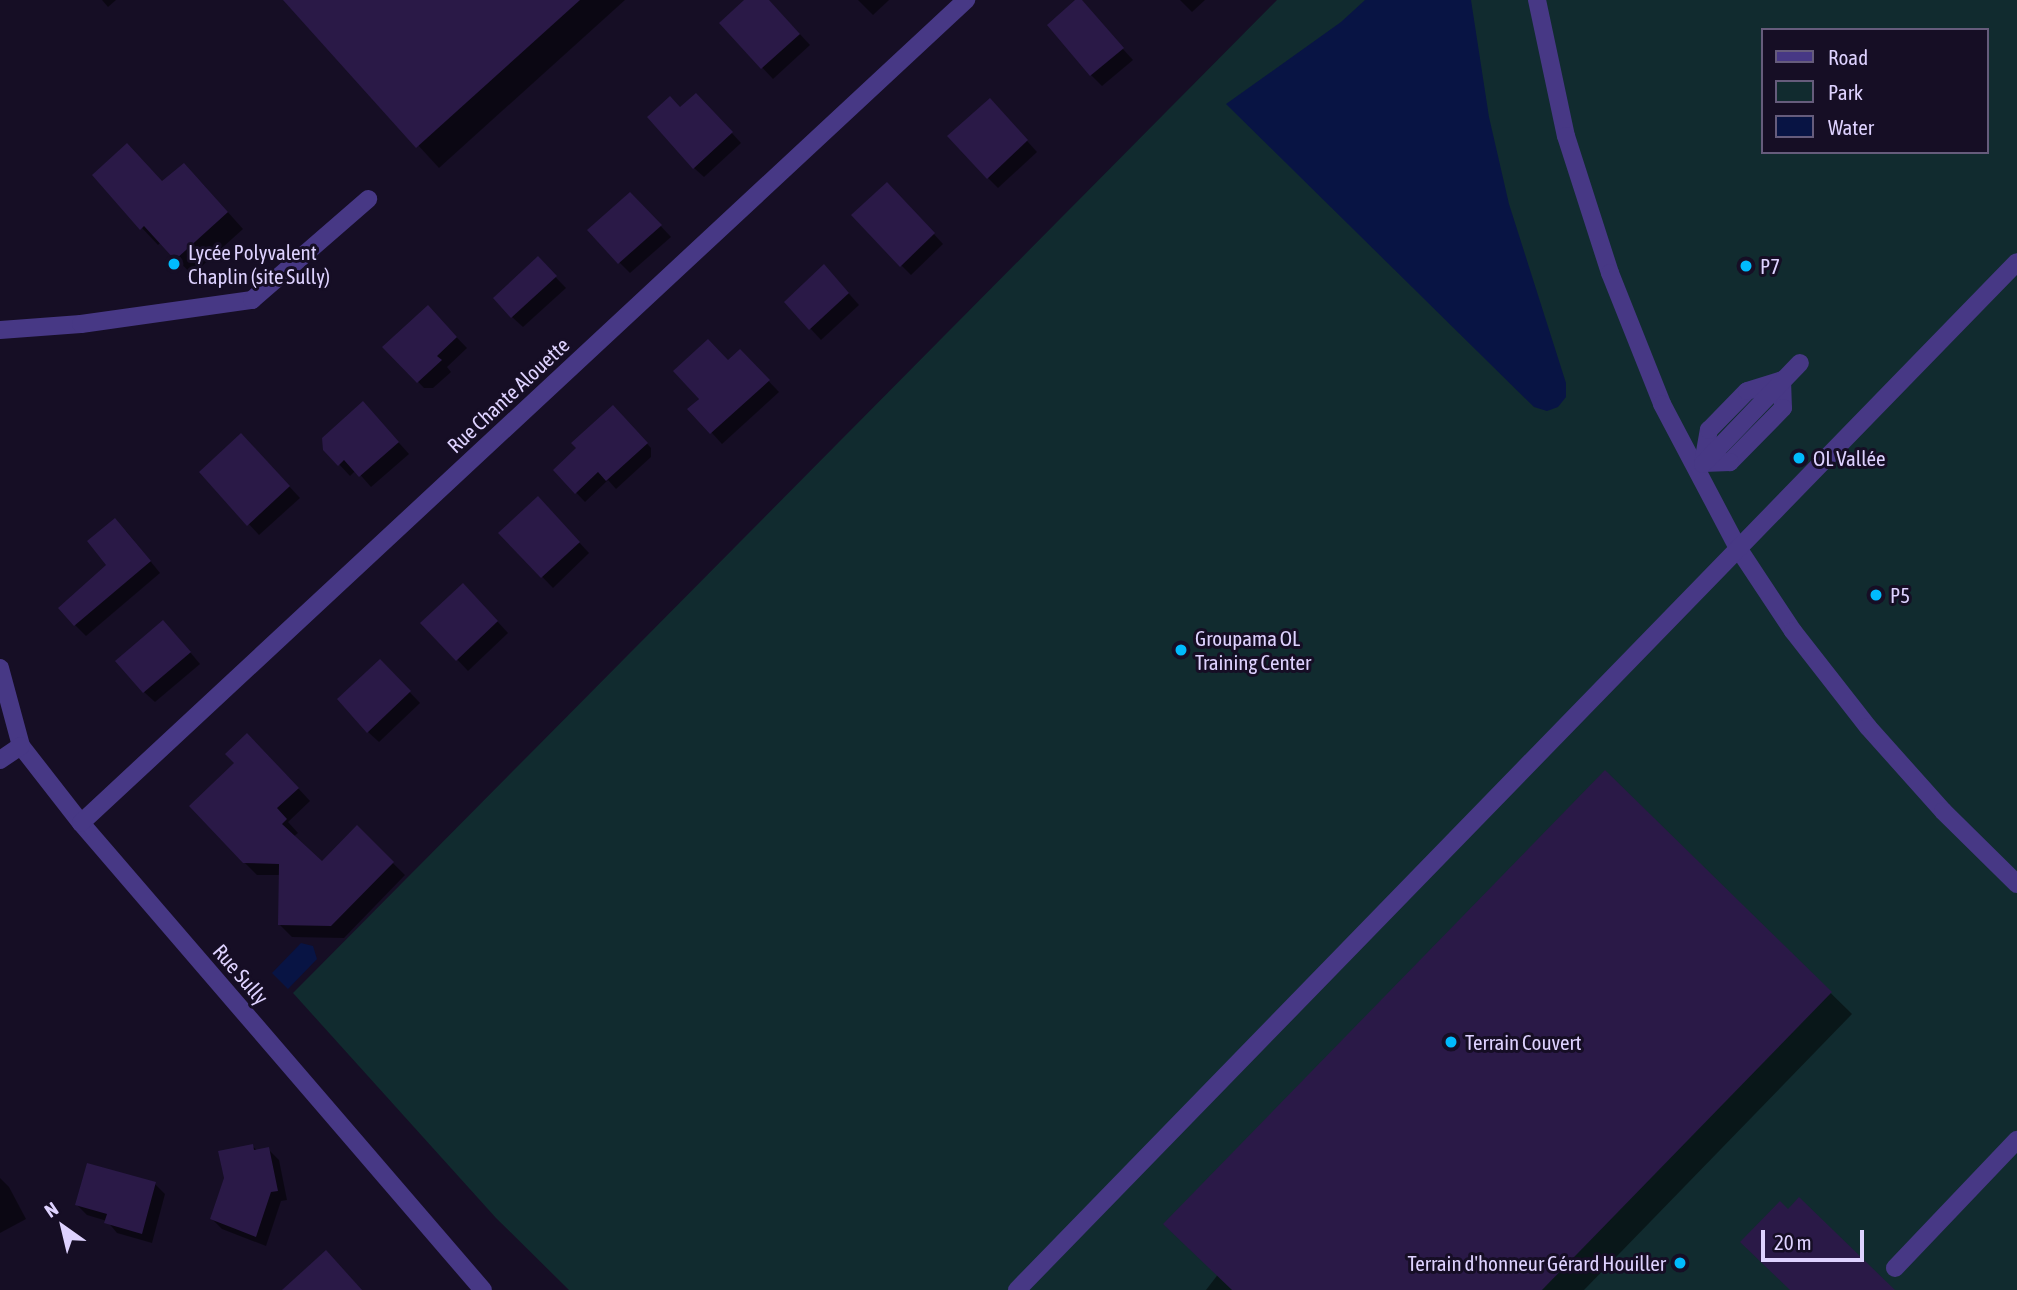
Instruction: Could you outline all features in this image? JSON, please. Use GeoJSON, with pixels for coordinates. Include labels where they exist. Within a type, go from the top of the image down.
{"type":"FeatureCollection","features":[{"type":"Feature","properties":{"kind":"street","name":"Rue Chante Alouette"},"geometry":{"type":"LineString","coordinates":[[80,823],[966,0]]}},
{"type":"Feature","properties":{"kind":"street"},"geometry":{"type":"LineString","coordinates":[[1537,0],[1566,136],[1610,273],[1662,404],[1700,467],[1738,548],[1793,631],[1868,727],[1943,811],[2017,884]]}},
{"type":"Feature","properties":{"kind":"street"},"geometry":{"type":"LineString","coordinates":[[0,330],[81,324],[252,300],[368,199]]}},
{"type":"Feature","properties":{"kind":"street"},"geometry":{"type":"LineString","coordinates":[[1017,1290],[2017,262]]}},
{"type":"Feature","properties":{"kind":"street"},"geometry":{"type":"LineString","coordinates":[[1700,467],[1800,363]]}},
{"type":"Feature","properties":{"kind":"street","name":"Rue Sully"},"geometry":{"type":"LineString","coordinates":[[0,668],[20,746],[80,823],[483,1290]]}},
{"type":"Feature","properties":{"kind":"street"},"geometry":{"type":"LineString","coordinates":[[0,760],[20,746]]}},
{"type":"Feature","properties":{"kind":"street"},"geometry":{"type":"LineString","coordinates":[[1895,1268],[2017,1140]]}},
{"type":"Feature","properties":{"kind":"green space","name":"Groupama OL Training Center"},"geometry":{"type":"Polygon","coordinates":[[[1277,0],[2017,0],[2017,1290],[569,1290],[496,1218],[293,993],[1277,0]]]}},
{"type":"Feature","properties":{"kind":"water"},"geometry":{"type":"Polygon","coordinates":[[[1365,0],[1471,0],[1489,117],[1509,204],[1566,383],[1566,397],[1558,407],[1547,411],[1534,407],[1226,104],[1341,22],[1365,0]]]}},
{"type":"Feature","properties":{"kind":"water"},"geometry":{"type":"Polygon","coordinates":[[[301,943],[313,946],[317,959],[288,989],[272,973],[301,943]]]}},
{"type":"Feature","properties":{"kind":"building"},"geometry":{"type":"Polygon","coordinates":[[[283,0],[580,0],[416,148],[283,0]]]}},
{"type":"Feature","properties":{"kind":"building"},"geometry":{"type":"Polygon","coordinates":[[[744,0],[769,0],[800,34],[761,69],[719,23],[744,0]]]}},
{"type":"Feature","properties":{"kind":"building"},"geometry":{"type":"Polygon","coordinates":[[[1075,0],[1082,0],[1124,48],[1090,76],[1047,25],[1075,0]]]}},
{"type":"Feature","properties":{"kind":"building"},"geometry":{"type":"Polygon","coordinates":[[[696,93],[733,132],[693,169],[647,117],[670,96],[680,107],[696,93]]]}},
{"type":"Feature","properties":{"kind":"building"},"geometry":{"type":"Polygon","coordinates":[[[990,98],[1028,140],[987,179],[947,136],[990,98]]]}},
{"type":"Feature","properties":{"kind":"building"},"geometry":{"type":"Polygon","coordinates":[[[127,143],[162,181],[184,163],[228,212],[175,260],[144,226],[140,230],[92,175],[127,143]]]}},
{"type":"Feature","properties":{"kind":"building"},"geometry":{"type":"Polygon","coordinates":[[[887,182],[935,233],[900,267],[851,215],[887,182]]]}},
{"type":"Feature","properties":{"kind":"building"},"geometry":{"type":"Polygon","coordinates":[[[630,192],[662,225],[618,264],[587,230],[630,192]]]}},
{"type":"Feature","properties":{"kind":"building"},"geometry":{"type":"Polygon","coordinates":[[[538,256],[557,276],[511,318],[493,298],[538,256]]]}},
{"type":"Feature","properties":{"kind":"building"},"geometry":{"type":"Polygon","coordinates":[[[824,264],[849,293],[809,330],[784,302],[824,264]]]}},
{"type":"Feature","properties":{"kind":"building"},"geometry":{"type":"Polygon","coordinates":[[[428,305],[457,337],[437,356],[442,360],[417,383],[382,347],[428,305]]]}},
{"type":"Feature","properties":{"kind":"building"},"geometry":{"type":"Polygon","coordinates":[[[708,339],[728,360],[740,349],[770,380],[710,434],[687,409],[699,399],[673,371],[708,339]]]}},
{"type":"Feature","properties":{"kind":"building"},"geometry":{"type":"Polygon","coordinates":[[[363,401],[399,442],[359,477],[344,460],[338,466],[323,450],[322,438],[363,401]]]}},
{"type":"Feature","properties":{"kind":"building"},"geometry":{"type":"Polygon","coordinates":[[[613,405],[648,443],[606,481],[598,472],[575,494],[553,470],[576,448],[571,443],[613,405]]]}},
{"type":"Feature","properties":{"kind":"building"},"geometry":{"type":"Polygon","coordinates":[[[241,433],[290,486],[247,526],[199,472],[241,433]]]}},
{"type":"Feature","properties":{"kind":"building"},"geometry":{"type":"Polygon","coordinates":[[[538,496],[580,542],[541,578],[498,533],[538,496]]]}},
{"type":"Feature","properties":{"kind":"building"},"geometry":{"type":"Polygon","coordinates":[[[115,518],[151,561],[74,626],[58,608],[106,565],[87,541],[115,518]]]}},
{"type":"Feature","properties":{"kind":"building"},"geometry":{"type":"Polygon","coordinates":[[[463,583],[498,621],[456,661],[420,623],[463,583]]]}},
{"type":"Feature","properties":{"kind":"building"},"geometry":{"type":"Polygon","coordinates":[[[163,620],[191,652],[143,693],[115,661],[163,620]]]}},
{"type":"Feature","properties":{"kind":"building"},"geometry":{"type":"Polygon","coordinates":[[[380,659],[411,691],[367,733],[337,699],[380,659]]]}},
{"type":"Feature","properties":{"kind":"building"},"geometry":{"type":"Polygon","coordinates":[[[247,733],[299,788],[277,808],[287,819],[282,824],[322,861],[357,825],[394,862],[331,926],[278,925],[279,864],[243,863],[189,806],[234,763],[225,754],[247,733]]]}},
{"type":"Feature","properties":{"kind":"building"},"geometry":{"type":"Polygon","coordinates":[[[1605,770],[1832,992],[1542,1290],[1232,1290],[1163,1224],[1605,770]]]}},
{"type":"Feature","properties":{"kind":"building"},"geometry":{"type":"Polygon","coordinates":[[[253,1144],[254,1150],[269,1147],[278,1191],[271,1192],[256,1237],[210,1219],[224,1178],[218,1151],[253,1144]]]}},
{"type":"Feature","properties":{"kind":"building"},"geometry":{"type":"Polygon","coordinates":[[[87,1163],[156,1182],[142,1234],[104,1223],[107,1214],[75,1205],[87,1163]]]}},
{"type":"Feature","properties":{"kind":"building"},"geometry":{"type":"Polygon","coordinates":[[[1799,1197],[1895,1290],[1790,1290],[1740,1242],[1780,1201],[1788,1209],[1799,1197]]]}},
{"type":"Feature","properties":{"kind":"building"},"geometry":{"type":"Polygon","coordinates":[[[326,1250],[362,1290],[282,1290],[326,1250]]]}},
{"type":"Feature","properties":{"kind":"place","name":"Lycée Polyvalent Chaplin (site Sully)"},"geometry":{"type":"Point","coordinates":[174,264]}},
{"type":"Feature","properties":{"kind":"place","name":"P7"},"geometry":{"type":"Point","coordinates":[1746,266]}},
{"type":"Feature","properties":{"kind":"place","name":"OL Vallée"},"geometry":{"type":"Point","coordinates":[1799,458]}},
{"type":"Feature","properties":{"kind":"place","name":"P5"},"geometry":{"type":"Point","coordinates":[1876,595]}},
{"type":"Feature","properties":{"kind":"place","name":"Groupama OL Training Center"},"geometry":{"type":"Point","coordinates":[1181,650]}},
{"type":"Feature","properties":{"kind":"place","name":"Terrain Couvert"},"geometry":{"type":"Point","coordinates":[1451,1042]}},
{"type":"Feature","properties":{"kind":"place","name":"Terrain d'honneur Gérard Houiller"},"geometry":{"type":"Point","coordinates":[1680,1263]}}]}
